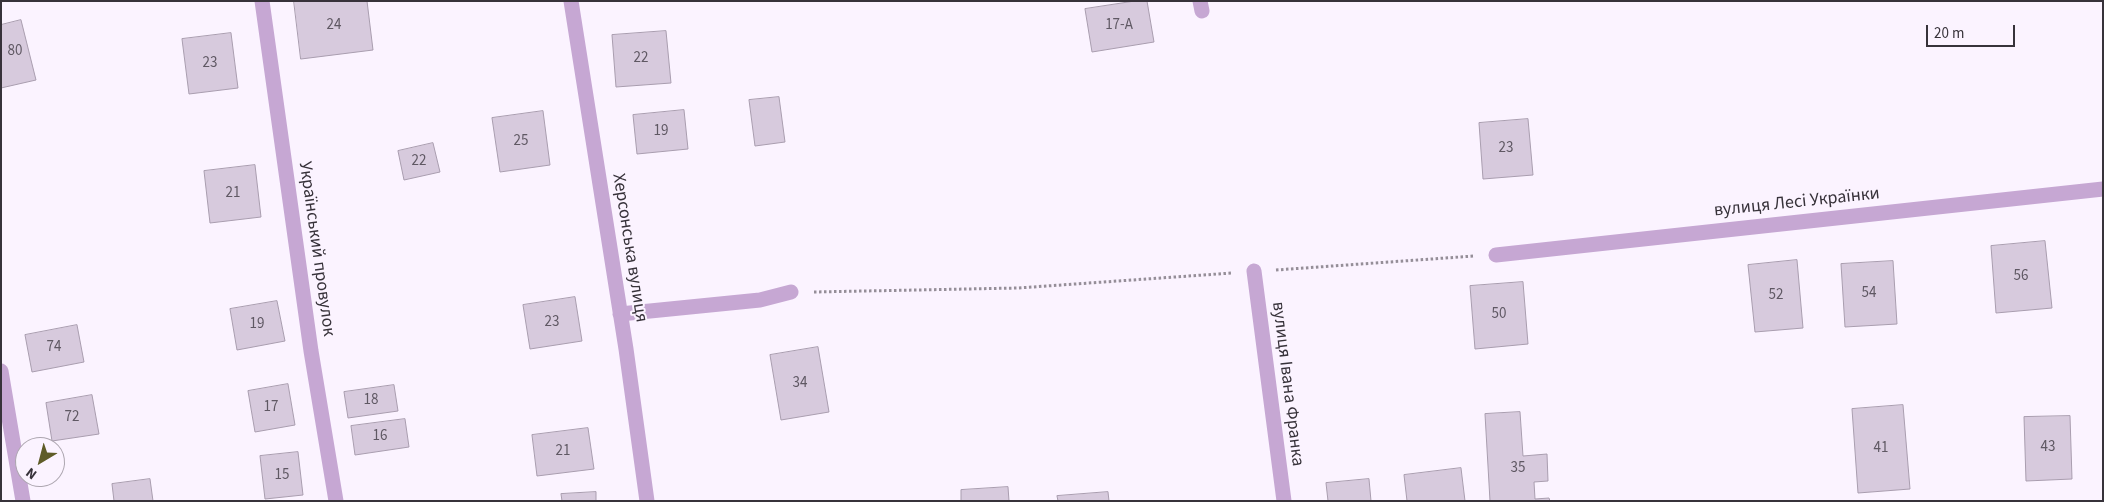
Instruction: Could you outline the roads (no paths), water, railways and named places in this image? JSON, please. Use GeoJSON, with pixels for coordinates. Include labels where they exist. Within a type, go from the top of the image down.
{"type":"FeatureCollection","features":[{"type":"Feature","properties":{"kind":"street","name":"Український провулок"},"geometry":{"type":"LineString","coordinates":[[262,1],[311,351],[336,501]]}},
{"type":"Feature","properties":{"kind":"street","name":"Херсонська вулиця"},"geometry":{"type":"LineString","coordinates":[[571,1],[647,501]]}},
{"type":"Feature","properties":{"kind":"street","name":"вулиця Лесі Українки"},"geometry":{"type":"LineString","coordinates":[[1496,255],[2103,189]]}},
{"type":"Feature","properties":{"kind":"street","name":"вулиця Івана Франка"},"geometry":{"type":"LineString","coordinates":[[1254,272],[1284,501]]}},
{"type":"Feature","properties":{"kind":"street"},"geometry":{"type":"LineString","coordinates":[[620,314],[760,300],[791,292]]}},
{"type":"Feature","properties":{"kind":"street"},"geometry":{"type":"LineString","coordinates":[[1,370],[23,501]]}}]}
